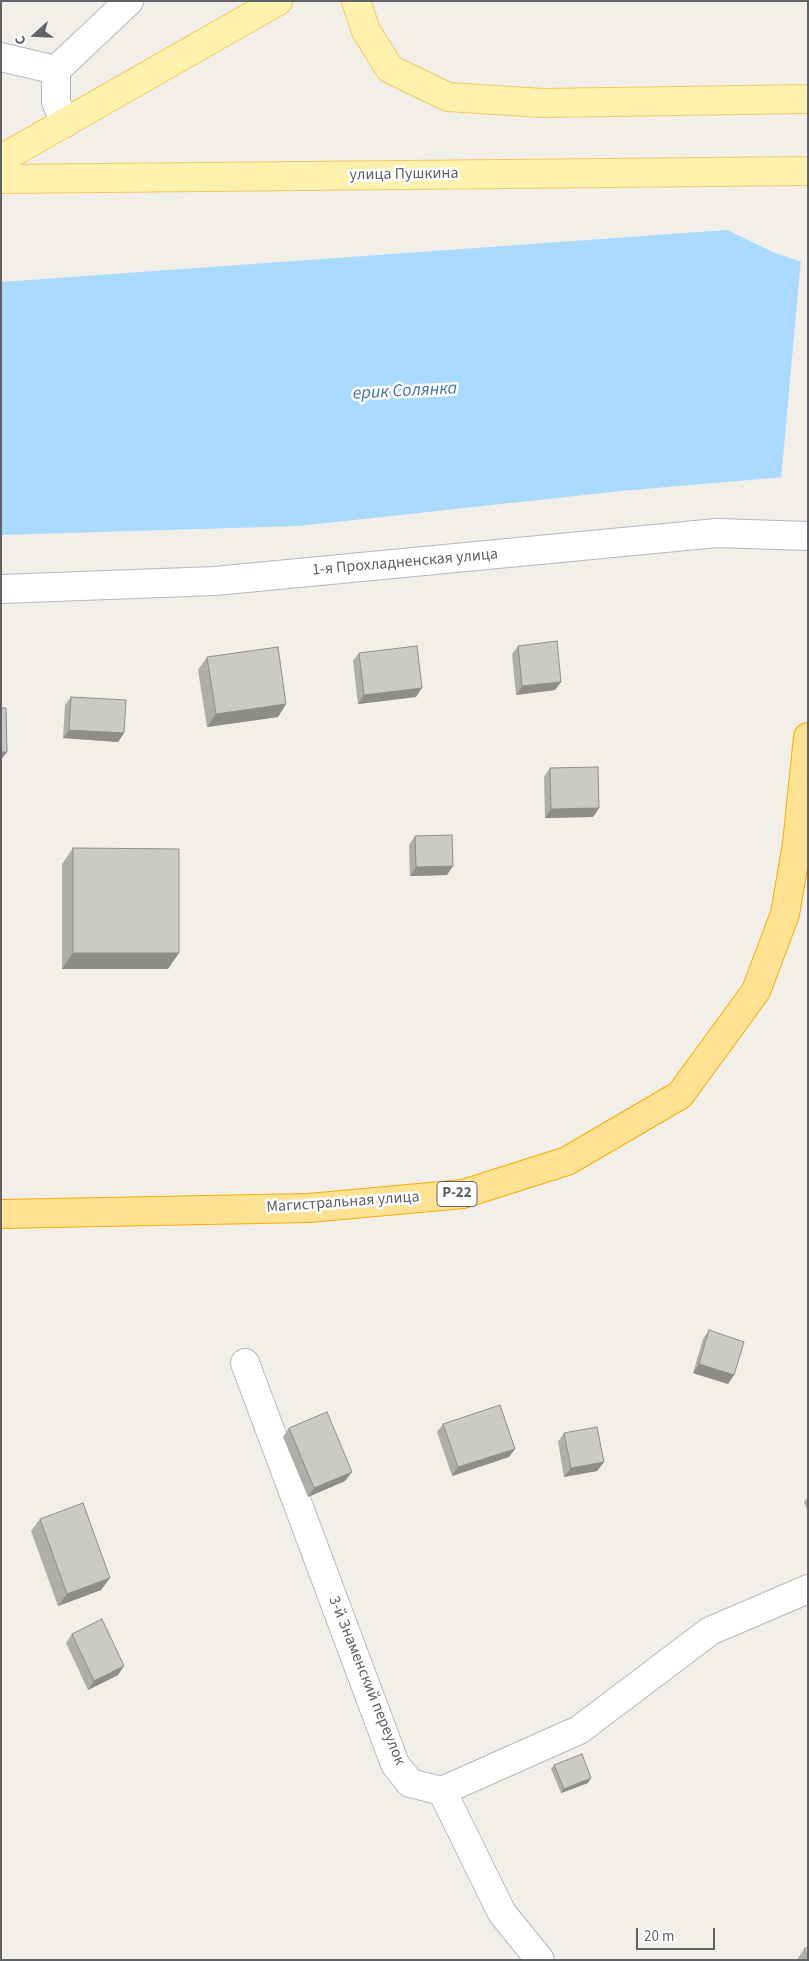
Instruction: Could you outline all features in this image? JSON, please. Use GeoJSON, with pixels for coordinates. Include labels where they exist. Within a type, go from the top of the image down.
{"type":"FeatureCollection","features":[{"type":"Feature","properties":{"kind":"highway","name":"Магистральная улица"},"geometry":{"type":"LineString","coordinates":[[1,1214],[328,1206],[463,1194],[567,1161],[680,1095],[756,991],[785,914],[797,844],[808,736]]}},
{"type":"Feature","properties":{"kind":"main road"},"geometry":{"type":"LineString","coordinates":[[1,159],[278,1]]}},
{"type":"Feature","properties":{"kind":"main road"},"geometry":{"type":"LineString","coordinates":[[356,1],[366,30],[390,69],[448,97],[544,103],[808,99]]}},
{"type":"Feature","properties":{"kind":"main road","name":"улица Пушкина"},"geometry":{"type":"LineString","coordinates":[[1,179],[808,171]]}},
{"type":"Feature","properties":{"kind":"street"},"geometry":{"type":"LineString","coordinates":[[65,123],[56,102],[56,70],[129,1]]}},
{"type":"Feature","properties":{"kind":"street"},"geometry":{"type":"LineString","coordinates":[[1,58],[56,70]]}},
{"type":"Feature","properties":{"kind":"street","name":"1-я Прохладненская улица"},"geometry":{"type":"LineString","coordinates":[[1,589],[214,581],[717,532],[808,536]]}},
{"type":"Feature","properties":{"kind":"street","name":"3-й Знаменский переулок"},"geometry":{"type":"LineString","coordinates":[[245,1362],[395,1764],[410,1783],[442,1791]]}},
{"type":"Feature","properties":{"kind":"street"},"geometry":{"type":"LineString","coordinates":[[540,1960],[502,1913],[442,1791],[579,1730],[710,1631],[808,1589]]}},
{"type":"Feature","properties":{"kind":"water","name":"ерик Солянка"},"geometry":{"type":"Polygon","coordinates":[[[727,230],[775,253],[808,264],[808,475],[621,491],[299,526],[1,535],[1,282],[727,230]]]}},
{"type":"Feature","properties":{"kind":"pier"},"geometry":{"type":"Polygon","coordinates":[[[801,259],[808,261],[808,477],[781,480],[801,259]]]}},
{"type":"Feature","properties":{"kind":"building"},"geometry":{"type":"Polygon","coordinates":[[[557,641],[561,682],[522,686],[518,646],[557,641]]]}},
{"type":"Feature","properties":{"kind":"building"},"geometry":{"type":"Polygon","coordinates":[[[417,646],[422,688],[364,695],[359,653],[417,646]]]}},
{"type":"Feature","properties":{"kind":"building"},"geometry":{"type":"Polygon","coordinates":[[[278,647],[286,704],[216,714],[207,657],[278,647]]]}},
{"type":"Feature","properties":{"kind":"building"},"geometry":{"type":"Polygon","coordinates":[[[71,697],[126,700],[124,733],[69,730],[71,697]]]}},
{"type":"Feature","properties":{"kind":"building"},"geometry":{"type":"Polygon","coordinates":[[[1,708],[6,708],[7,752],[1,752],[1,708]]]}},
{"type":"Feature","properties":{"kind":"building"},"geometry":{"type":"Polygon","coordinates":[[[598,767],[599,808],[551,809],[550,768],[598,767]]]}},
{"type":"Feature","properties":{"kind":"building"},"geometry":{"type":"Polygon","coordinates":[[[452,835],[453,866],[416,867],[415,836],[452,835]]]}},
{"type":"Feature","properties":{"kind":"building"},"geometry":{"type":"Polygon","coordinates":[[[73,848],[179,849],[179,953],[73,953],[73,848]]]}},
{"type":"Feature","properties":{"kind":"building"},"geometry":{"type":"Polygon","coordinates":[[[709,1330],[744,1342],[734,1375],[699,1364],[709,1330]]]}},
{"type":"Feature","properties":{"kind":"building"},"geometry":{"type":"Polygon","coordinates":[[[500,1405],[515,1449],[458,1467],[443,1424],[500,1405]]]}},
{"type":"Feature","properties":{"kind":"building"},"geometry":{"type":"Polygon","coordinates":[[[327,1412],[352,1472],[314,1488],[289,1428],[327,1412]]]}},
{"type":"Feature","properties":{"kind":"building"},"geometry":{"type":"Polygon","coordinates":[[[597,1427],[604,1462],[571,1468],[564,1433],[597,1427]]]}},
{"type":"Feature","properties":{"kind":"building"},"geometry":{"type":"Polygon","coordinates":[[[83,1503],[110,1578],[67,1594],[40,1519],[83,1503]]]}},
{"type":"Feature","properties":{"kind":"building"},"geometry":{"type":"Polygon","coordinates":[[[102,1619],[124,1666],[94,1681],[72,1634],[102,1619]]]}},
{"type":"Feature","properties":{"kind":"building"},"geometry":{"type":"Polygon","coordinates":[[[582,1754],[591,1778],[564,1789],[554,1765],[582,1754]]]}},
{"type":"Feature","properties":{"kind":"building"},"geometry":{"type":"Polygon","coordinates":[[[808,1947],[808,1957],[804,1949],[808,1947]]]}}]}
